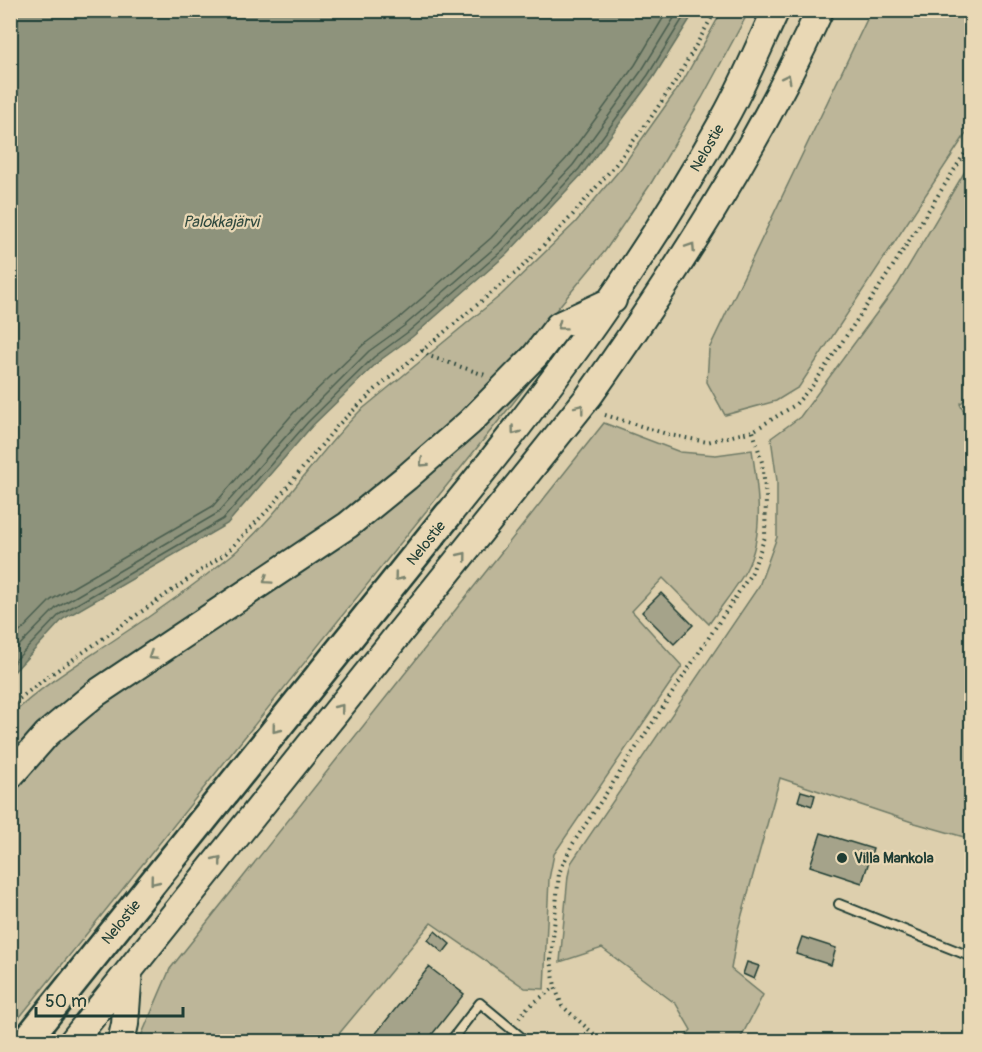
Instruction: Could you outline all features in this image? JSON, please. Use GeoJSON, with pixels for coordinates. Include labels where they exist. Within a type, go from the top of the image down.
{"type":"FeatureCollection","features":[{"type":"Feature","properties":{"kind":"highway","name":"Nelostie"},"geometry":{"type":"LineString","coordinates":[[25,1041],[509,439],[613,300],[677,200],[721,124],[776,10]]}},
{"type":"Feature","properties":{"kind":"highway"},"geometry":{"type":"LineString","coordinates":[[72,1041],[589,396],[650,311],[713,212],[774,105],[820,10]]}},
{"type":"Feature","properties":{"kind":"highway"},"geometry":{"type":"LineString","coordinates":[[10,776],[47,734],[95,694],[348,525],[407,477],[470,422],[535,356],[559,325],[613,300]]}},
{"type":"Feature","properties":{"kind":"highway"},"geometry":{"type":"LineString","coordinates":[[121,1041],[125,1024],[129,971]]}},
{"type":"Feature","properties":{"kind":"lane"},"geometry":{"type":"LineString","coordinates":[[839,904],[972,957]]}},
{"type":"Feature","properties":{"kind":"lane"},"geometry":{"type":"LineString","coordinates":[[450,1041],[480,1003],[528,1041]]}},
{"type":"Feature","properties":{"kind":"path"},"geometry":{"type":"LineString","coordinates":[[10,706],[46,678],[226,553],[270,508],[338,425],[376,389],[519,270],[570,218],[616,164],[678,77],[716,10]]}},
{"type":"Feature","properties":{"kind":"path"},"geometry":{"type":"LineString","coordinates":[[605,415],[670,435],[707,442],[753,431],[795,405],[813,385],[886,277],[972,142]]}},
{"type":"Feature","properties":{"kind":"path"},"geometry":{"type":"LineString","coordinates":[[423,350],[429,356],[489,376]]}},
{"type":"Feature","properties":{"kind":"path"},"geometry":{"type":"LineString","coordinates":[[603,1041],[562,1006],[555,987],[552,960],[559,873],[572,845],[752,572],[765,537],[765,486],[762,462],[753,431]]}},
{"type":"Feature","properties":{"kind":"path"},"geometry":{"type":"LineString","coordinates":[[511,1028],[528,1007],[555,987]]}},
{"type":"Feature","properties":{"kind":"shaded area"},"geometry":{"type":"Polygon","coordinates":[[[722,11],[749,11],[702,98],[650,185],[605,251],[533,338],[461,412],[341,517],[11,760],[11,716],[47,685],[159,610],[233,554],[283,503],[343,428],[360,411],[501,295],[575,223],[622,167],[683,81],[722,11]]]}},
{"type":"Feature","properties":{"kind":"shaded area"},"geometry":{"type":"Polygon","coordinates":[[[871,11],[971,11],[971,126],[799,387],[776,401],[725,415],[707,382],[709,349],[871,11]]]}},
{"type":"Feature","properties":{"kind":"shaded area"},"geometry":{"type":"Polygon","coordinates":[[[971,161],[972,393],[960,404],[972,428],[971,839],[780,778],[738,929],[731,969],[763,995],[739,1041],[682,1041],[691,1030],[676,1004],[602,948],[560,962],[571,863],[759,586],[777,537],[777,481],[771,438],[800,417],[898,284],[971,161]]]}},
{"type":"Feature","properties":{"kind":"shaded area"},"geometry":{"type":"Polygon","coordinates":[[[553,352],[11,1028],[10,793],[14,787],[53,743],[553,352]]]}},
{"type":"Feature","properties":{"kind":"shaded area"},"geometry":{"type":"Polygon","coordinates":[[[604,423],[680,452],[716,455],[752,450],[758,495],[758,526],[752,556],[746,570],[709,624],[663,578],[632,611],[682,666],[554,854],[549,879],[544,989],[525,988],[431,923],[333,1041],[139,1041],[170,969],[604,423]]]}},
{"type":"Feature","properties":{"kind":"water","name":"Palokkajärvi"},"geometry":{"type":"Polygon","coordinates":[[[11,10],[695,11],[653,78],[583,173],[507,254],[412,337],[379,361],[312,426],[227,524],[63,619],[11,675],[11,10]]]}},
{"type":"Feature","properties":{"kind":"building"},"geometry":{"type":"Polygon","coordinates":[[[661,593],[693,625],[674,644],[642,612],[661,593]]]}},
{"type":"Feature","properties":{"kind":"building"},"geometry":{"type":"Polygon","coordinates":[[[801,791],[815,795],[812,806],[798,801],[801,791]]]}},
{"type":"Feature","properties":{"kind":"building","name":"Villa Mankola"},"geometry":{"type":"Polygon","coordinates":[[[821,833],[873,849],[862,883],[810,866],[821,833]]]}},
{"type":"Feature","properties":{"kind":"building"},"geometry":{"type":"Polygon","coordinates":[[[435,931],[450,944],[443,953],[428,940],[435,931]]]}},
{"type":"Feature","properties":{"kind":"building"},"geometry":{"type":"Polygon","coordinates":[[[802,937],[836,948],[831,965],[796,954],[802,937]]]}},
{"type":"Feature","properties":{"kind":"building"},"geometry":{"type":"Polygon","coordinates":[[[747,962],[759,966],[754,979],[743,974],[747,962]]]}},
{"type":"Feature","properties":{"kind":"building"},"geometry":{"type":"Polygon","coordinates":[[[429,967],[464,994],[426,1042],[369,1042],[429,967]]]}},
{"type":"Feature","properties":{"kind":"place","name":"Villa Mankola"},"geometry":{"type":"Point","coordinates":[842,858]}}]}
